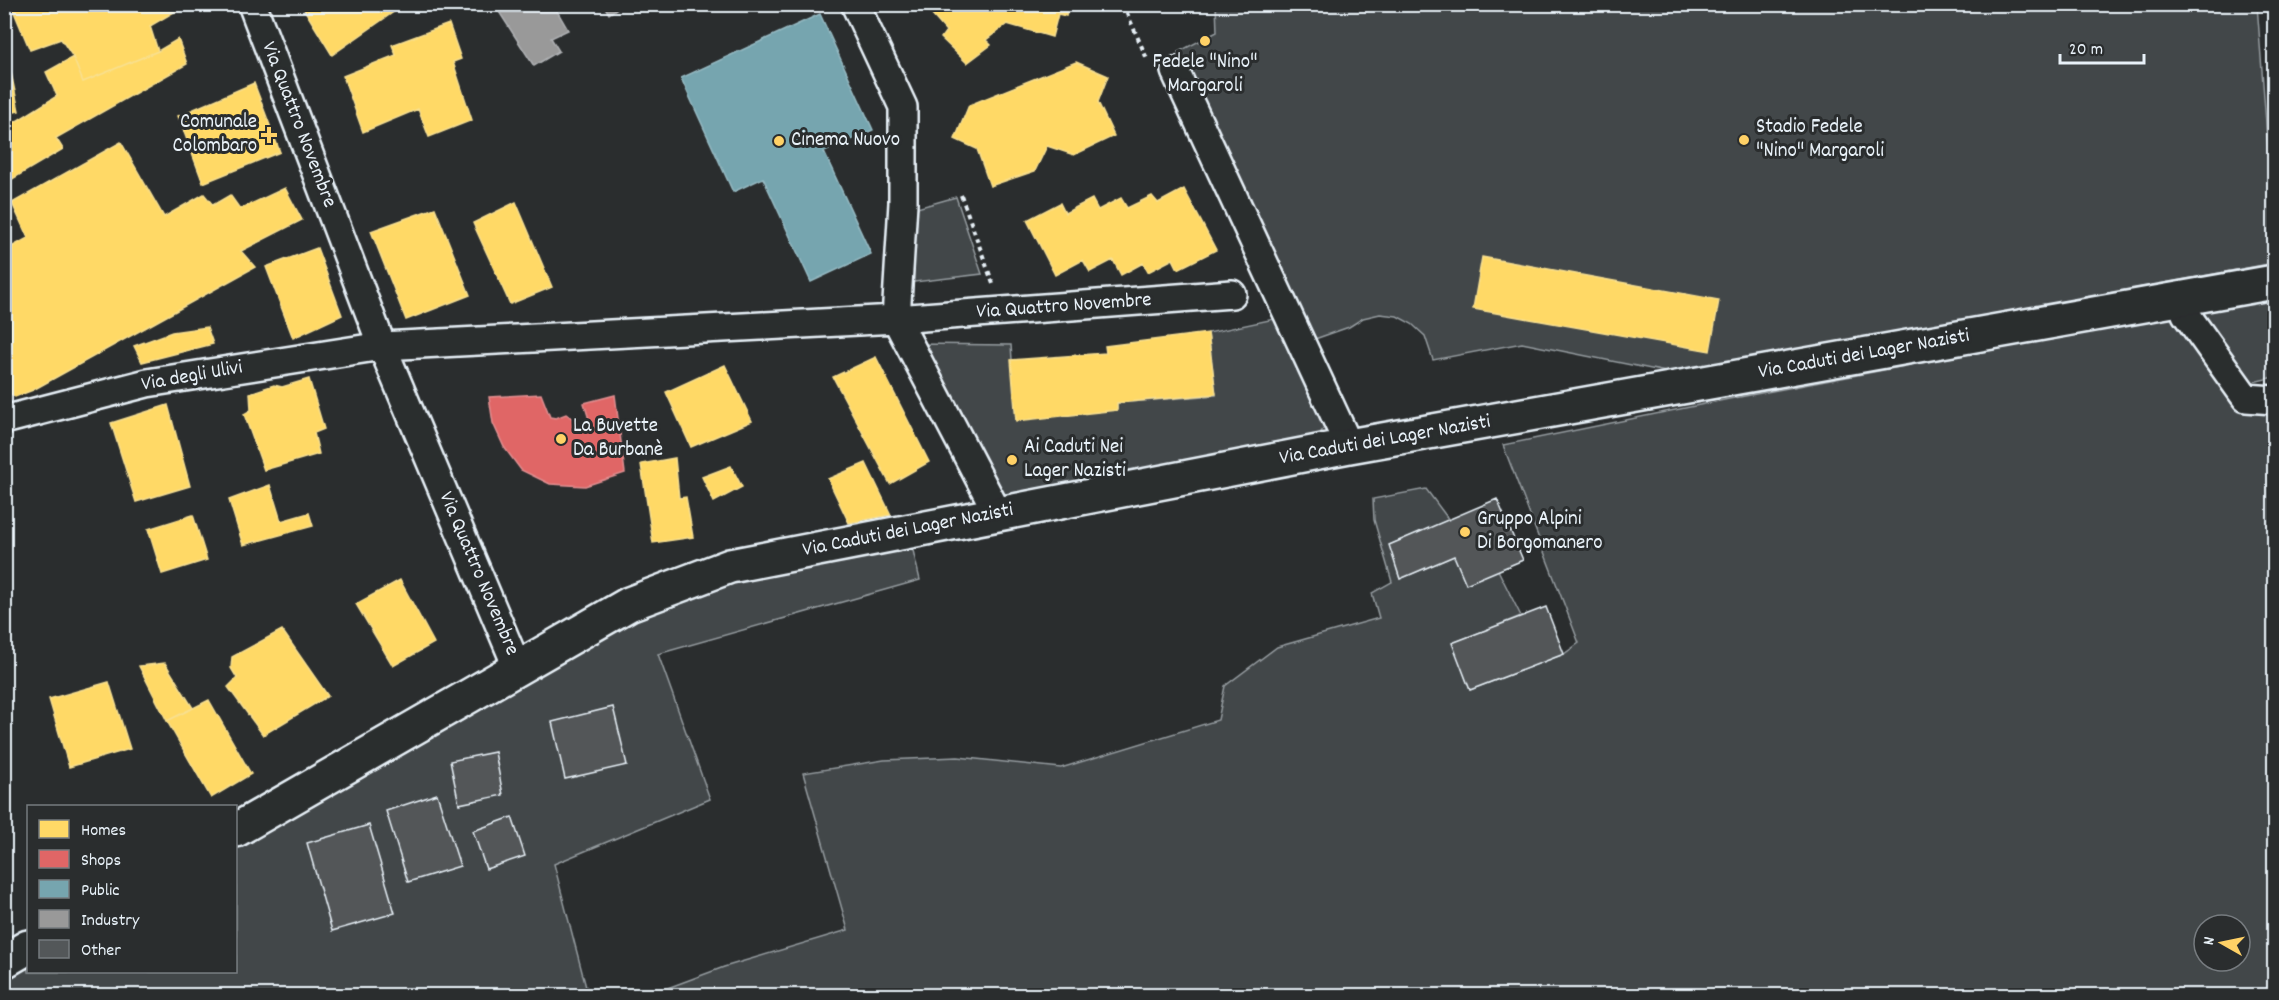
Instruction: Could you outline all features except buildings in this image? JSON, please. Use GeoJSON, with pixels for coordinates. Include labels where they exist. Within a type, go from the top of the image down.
{"type":"FeatureCollection","features":[{"type":"Feature","properties":{"kind":"main road","name":"Via Caduti dei Lager Nazisti"},"geometry":{"type":"LineString","coordinates":[[518,669],[629,604],[730,566],[1349,446],[2274,282]]}},
{"type":"Feature","properties":{"kind":"main road","name":"Via Quattro Novembre"},"geometry":{"type":"LineString","coordinates":[[237,829],[518,669]]}},
{"type":"Feature","properties":{"kind":"main road"},"geometry":{"type":"LineString","coordinates":[[4,961],[27,948]]}},
{"type":"Feature","properties":{"kind":"street","name":"Via Quattro Novembre"},"geometry":{"type":"LineString","coordinates":[[252,4],[382,346],[518,669]]}},
{"type":"Feature","properties":{"kind":"street"},"geometry":{"type":"LineString","coordinates":[[855,4],[903,107],[903,203],[896,319],[998,514]]}},
{"type":"Feature","properties":{"kind":"street"},"geometry":{"type":"LineString","coordinates":[[1175,71],[1349,446]]}},
{"type":"Feature","properties":{"kind":"street","name":"Via Quattro Novembre"},"geometry":{"type":"LineString","coordinates":[[382,346],[896,319],[1232,294]]}},
{"type":"Feature","properties":{"kind":"street"},"geometry":{"type":"LineString","coordinates":[[2181,299],[2186,314],[2246,398],[2274,400]]}},
{"type":"Feature","properties":{"kind":"street","name":"Via degli Ulivi"},"geometry":{"type":"LineString","coordinates":[[4,420],[147,383],[382,346]]}},
{"type":"Feature","properties":{"kind":"path"},"geometry":{"type":"LineString","coordinates":[[961,195],[1002,311]]}},
{"type":"Feature","properties":{"kind":"shaded area","name":"Stadio Fedele \"Nino\" Margaroli"},"geometry":{"type":"Polygon","coordinates":[[[1216,4],[2257,5],[2274,228],[2274,263],[1671,373],[1522,343],[1433,360],[1425,336],[1412,324],[1397,316],[1380,314],[1363,318],[1349,327],[1312,340],[1178,52],[1217,32],[1216,4]]]}},
{"type":"Feature","properties":{"kind":"shaded area"},"geometry":{"type":"Polygon","coordinates":[[[956,197],[982,274],[906,283],[910,210],[956,197]]]}},
{"type":"Feature","properties":{"kind":"shaded area"},"geometry":{"type":"Polygon","coordinates":[[[2274,297],[2274,377],[2253,382],[2254,412],[2274,410],[2274,995],[646,996],[724,967],[848,930],[803,773],[884,760],[958,757],[1061,768],[1218,720],[1225,686],[1277,647],[1379,618],[1372,593],[1392,582],[1374,520],[1373,499],[1426,489],[1449,520],[1390,545],[1400,579],[1454,556],[1498,570],[1521,616],[1453,643],[1470,690],[1564,654],[1579,643],[1503,445],[1729,399],[2274,297]]]}},
{"type":"Feature","properties":{"kind":"shaded area"},"geometry":{"type":"Polygon","coordinates":[[[1279,318],[1326,418],[1324,428],[1317,438],[1001,495],[913,344],[1011,345],[1016,420],[1117,409],[1117,403],[1216,395],[1208,333],[1279,318]]]}},
{"type":"Feature","properties":{"kind":"shaded area"},"geometry":{"type":"Polygon","coordinates":[[[911,542],[920,580],[658,654],[710,799],[554,864],[588,995],[5,996],[4,976],[27,964],[27,973],[237,973],[237,845],[637,611],[740,576],[911,542]]]}},
{"type":"Feature","properties":{"kind":"place","name":"Fedele \"Nino\" Margaroli"},"geometry":{"type":"Point","coordinates":[1205,41]}},
{"type":"Feature","properties":{"kind":"place","name":"Comunale Colombaro"},"geometry":{"type":"Point","coordinates":[269,135]}},
{"type":"Feature","properties":{"kind":"place","name":"Stadio Fedele \"Nino\" Margaroli"},"geometry":{"type":"Point","coordinates":[1744,140]}},
{"type":"Feature","properties":{"kind":"place","name":"Cinema Nuovo"},"geometry":{"type":"Point","coordinates":[779,141]}},
{"type":"Feature","properties":{"kind":"place","name":"La Buvette Da Burbanè"},"geometry":{"type":"Point","coordinates":[561,439]}},
{"type":"Feature","properties":{"kind":"place","name":"Ai Caduti Nei Lager Nazisti"},"geometry":{"type":"Point","coordinates":[1012,460]}},
{"type":"Feature","properties":{"kind":"place","name":"Gruppo Alpini Di Borgomanero"},"geometry":{"type":"Point","coordinates":[1465,532]}}]}
